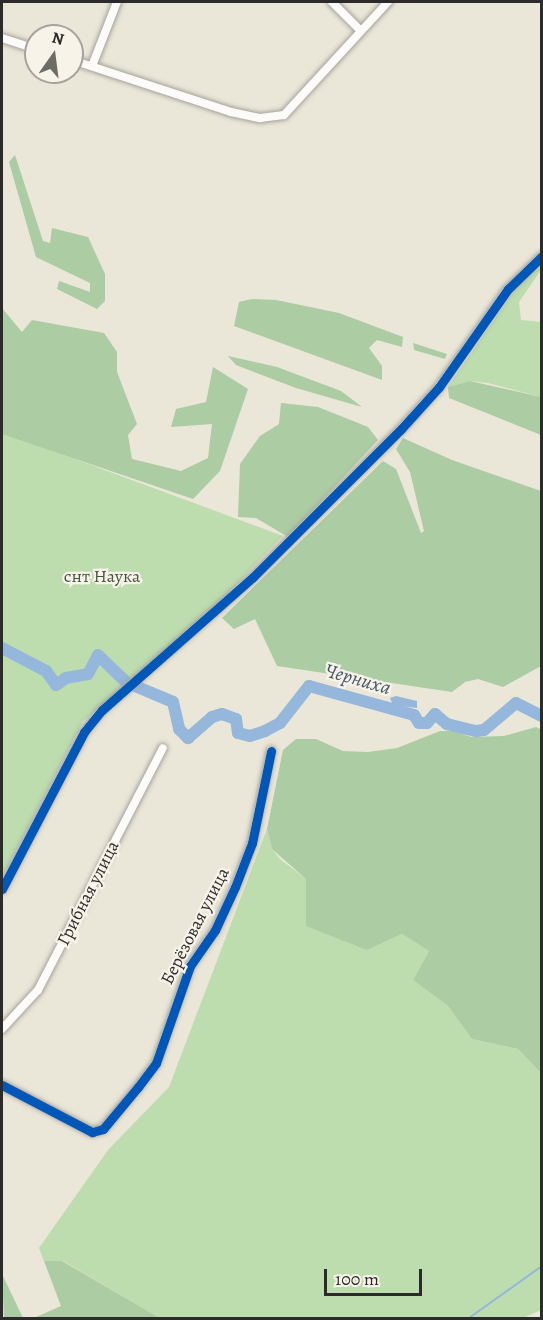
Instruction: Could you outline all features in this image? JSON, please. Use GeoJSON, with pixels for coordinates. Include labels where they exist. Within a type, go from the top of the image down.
{"type":"FeatureCollection","features":[{"type":"Feature","properties":{"kind":"street"},"geometry":{"type":"LineString","coordinates":[[92,66],[117,2]]}},
{"type":"Feature","properties":{"kind":"street"},"geometry":{"type":"LineString","coordinates":[[332,2],[360,30]]}},
{"type":"Feature","properties":{"kind":"street"},"geometry":{"type":"LineString","coordinates":[[84,64],[260,118],[284,114],[388,2]]}},
{"type":"Feature","properties":{"kind":"street"},"geometry":{"type":"LineString","coordinates":[[2,38],[24,45]]}},
{"type":"Feature","properties":{"kind":"street"},"geometry":{"type":"LineString","coordinates":[[2,889],[84,732],[102,710],[253,577],[401,429],[439,387],[507,289],[542,256]]}},
{"type":"Feature","properties":{"kind":"street","name":"Грибная улица"},"geometry":{"type":"LineString","coordinates":[[2,1029],[38,990],[164,748]]}},
{"type":"Feature","properties":{"kind":"street","name":"Берёзовая улица"},"geometry":{"type":"LineString","coordinates":[[2,1085],[92,1132],[103,1129],[138,1087],[156,1063],[190,966],[214,930],[236,885],[252,843],[271,751]]}},
{"type":"Feature","properties":{"kind":"green space"},"geometry":{"type":"Polygon","coordinates":[[[15,155],[43,241],[50,243],[52,228],[88,237],[105,274],[105,301],[97,309],[57,289],[59,281],[90,292],[90,283],[36,257],[9,162],[15,155]]]}},
{"type":"Feature","properties":{"kind":"green space"},"geometry":{"type":"Polygon","coordinates":[[[540,262],[541,270],[519,302],[521,320],[541,322],[541,397],[488,383],[470,381],[448,387],[527,272],[540,262]]]}},
{"type":"Feature","properties":{"kind":"green space"},"geometry":{"type":"Polygon","coordinates":[[[252,299],[276,300],[339,313],[403,337],[402,347],[377,340],[369,348],[382,366],[382,380],[234,326],[239,302],[252,299]]]}},
{"type":"Feature","properties":{"kind":"green space"},"geometry":{"type":"Polygon","coordinates":[[[2,308],[22,332],[32,320],[104,333],[117,352],[117,372],[137,424],[128,435],[132,459],[181,471],[208,458],[212,424],[171,427],[176,409],[206,402],[213,367],[248,389],[220,471],[193,499],[2,434],[2,308]]]}},
{"type":"Feature","properties":{"kind":"green space"},"geometry":{"type":"Polygon","coordinates":[[[413,343],[447,354],[445,359],[414,350],[413,343]]]}},
{"type":"Feature","properties":{"kind":"green space"},"geometry":{"type":"Polygon","coordinates":[[[228,356],[277,367],[341,391],[362,407],[296,388],[236,365],[228,356]]]}},
{"type":"Feature","properties":{"kind":"green space"},"geometry":{"type":"Polygon","coordinates":[[[470,381],[541,397],[541,435],[449,398],[448,387],[470,381]]]}},
{"type":"Feature","properties":{"kind":"green space"},"geometry":{"type":"Polygon","coordinates":[[[281,403],[318,407],[368,427],[378,440],[288,537],[256,518],[238,517],[240,464],[260,436],[279,424],[281,403]]]}},
{"type":"Feature","properties":{"kind":"green space","name":"снт Наука"},"geometry":{"type":"Polygon","coordinates":[[[2,432],[283,536],[194,628],[83,721],[2,877],[2,432]]]}},
{"type":"Feature","properties":{"kind":"green space"},"geometry":{"type":"Polygon","coordinates":[[[403,438],[452,460],[541,491],[541,666],[503,687],[478,679],[465,682],[452,692],[277,666],[255,619],[234,629],[222,618],[383,461],[396,469],[421,533],[424,531],[410,472],[396,449],[403,438]]]}},
{"type":"Feature","properties":{"kind":"green space"},"geometry":{"type":"Polygon","coordinates":[[[536,727],[542,730],[541,1073],[518,1049],[472,1039],[448,1006],[413,980],[429,951],[402,934],[367,950],[306,926],[306,879],[272,849],[267,829],[283,750],[296,739],[316,739],[343,751],[368,752],[397,748],[440,731],[454,731],[471,737],[504,736],[536,727]]]}},
{"type":"Feature","properties":{"kind":"green space"},"geometry":{"type":"Polygon","coordinates":[[[267,829],[272,849],[280,859],[306,879],[367,950],[402,934],[429,951],[413,980],[448,1006],[472,1039],[518,1049],[541,1073],[541,1310],[523,1318],[160,1318],[63,1261],[44,1261],[39,1248],[108,1150],[169,1087],[267,829]]]}},
{"type":"Feature","properties":{"kind":"green space"},"geometry":{"type":"Polygon","coordinates":[[[44,1261],[62,1261],[160,1318],[34,1318],[61,1306],[44,1261]]]}},
{"type":"Feature","properties":{"kind":"green space"},"geometry":{"type":"Polygon","coordinates":[[[2,1274],[23,1318],[4,1318],[2,1274]]]}},
{"type":"Feature","properties":{"kind":"water"},"geometry":{"type":"Polygon","coordinates":[[[396,696],[417,701],[417,708],[393,705],[390,698],[396,696]]]}},
{"type":"Feature","properties":{"kind":"waterway","name":"Черниха"},"geometry":{"type":"LineString","coordinates":[[2,648],[46,671],[56,685],[66,678],[88,674],[98,655],[126,682]]}},
{"type":"Feature","properties":{"kind":"waterway","name":"Черниха"},"geometry":{"type":"LineString","coordinates":[[135,686],[173,702],[179,729],[188,738],[212,717],[222,714],[236,719],[238,733],[250,736],[265,731],[280,723],[309,686],[414,715],[419,723],[427,723],[435,714],[447,724],[476,731],[484,730],[516,703],[542,716]]}},
{"type":"Feature","properties":{"kind":"waterway"},"geometry":{"type":"LineString","coordinates":[[469,1318],[542,1266]]}},
{"type":"Feature","properties":{"kind":"cycle path"},"geometry":{"type":"LineString","coordinates":[[2,889],[84,732],[102,710],[253,577],[401,429],[439,387],[508,289],[542,256]]}},
{"type":"Feature","properties":{"kind":"cycle path"},"geometry":{"type":"LineString","coordinates":[[2,1085],[92,1132],[103,1129],[138,1087],[156,1063],[190,966],[215,930],[235,887],[252,843],[271,751]]}}]}
